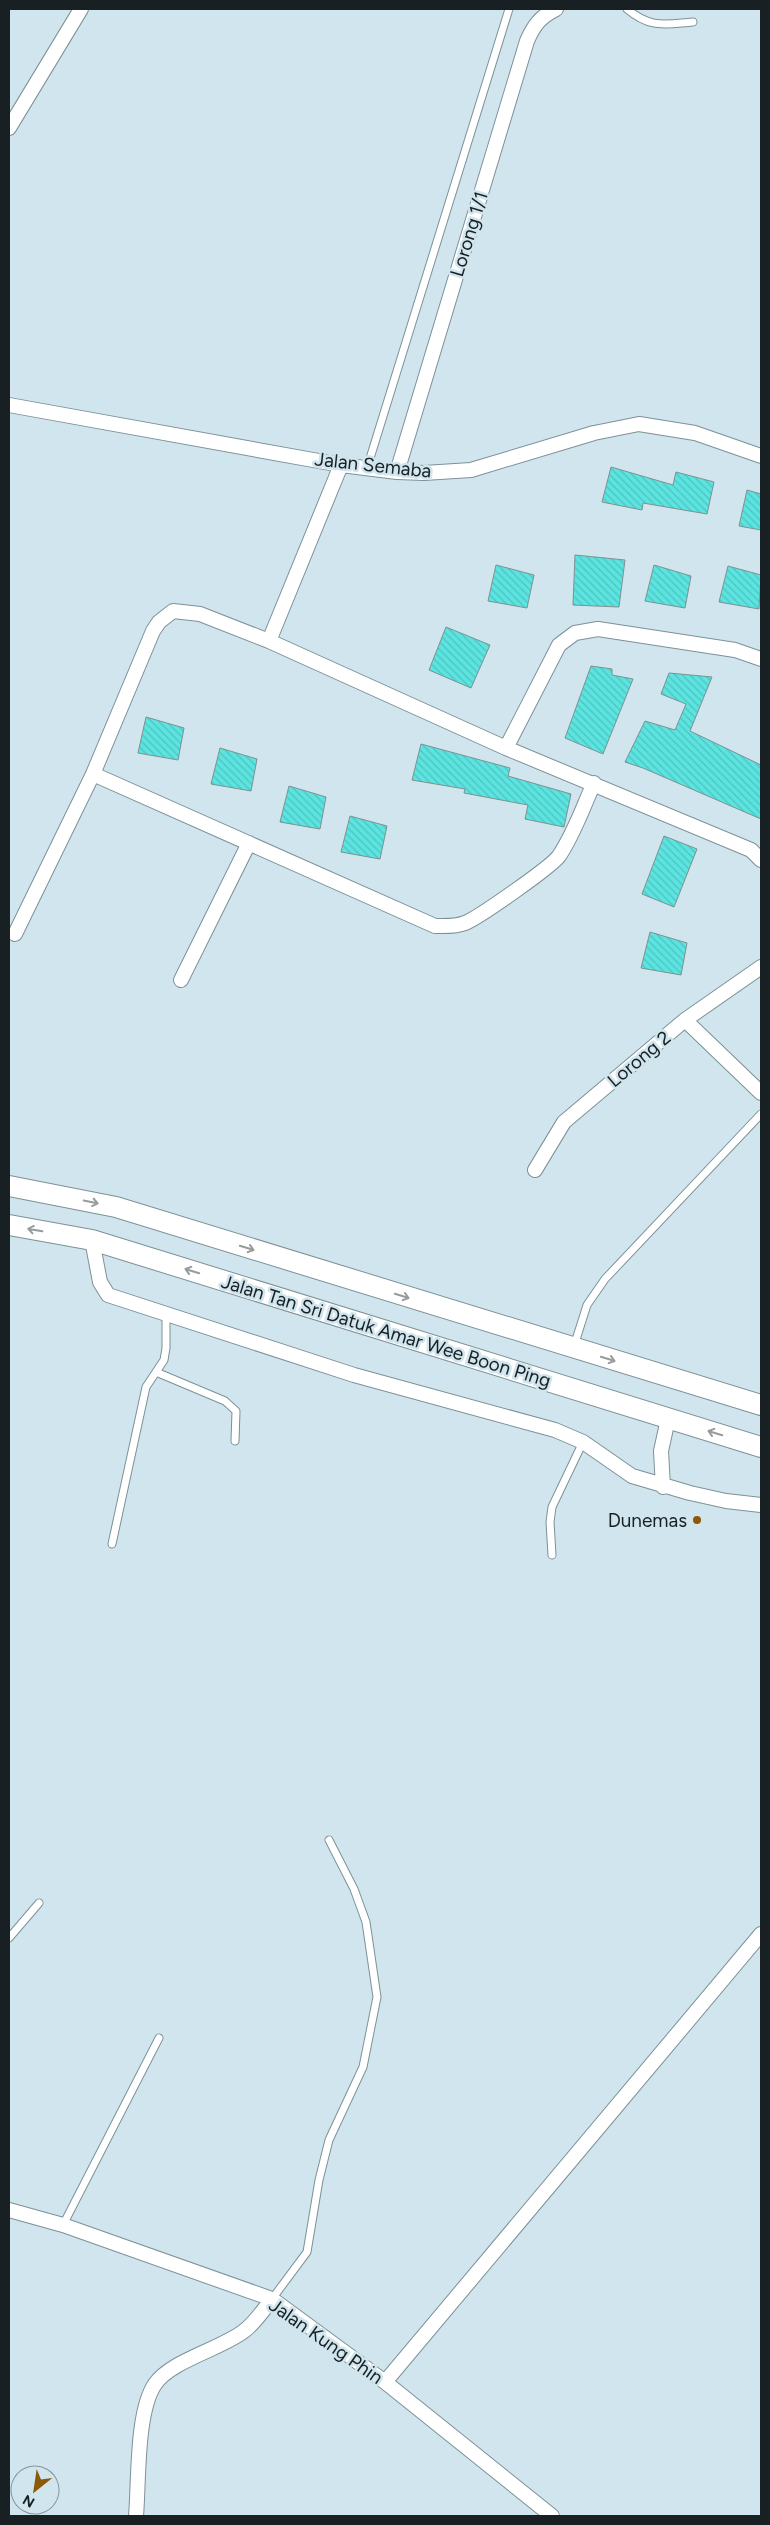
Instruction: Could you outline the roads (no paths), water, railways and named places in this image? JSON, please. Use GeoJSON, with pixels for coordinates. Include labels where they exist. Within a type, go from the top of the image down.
{"type":"FeatureCollection","features":[{"type":"Feature","properties":{"kind":"main road","name":"Jalan Tan Sri Datuk Amar Wee Boon Ping"},"geometry":{"type":"LineString","coordinates":[[9,1186],[116,1207],[761,1405]]}},
{"type":"Feature","properties":{"kind":"main road","name":"Jalan Tan Sri Datuk Amar Wee Boon Ping"},"geometry":{"type":"LineString","coordinates":[[9,1225],[92,1240],[761,1447]]}},
{"type":"Feature","properties":{"kind":"street"},"geometry":{"type":"LineString","coordinates":[[9,128],[81,9]]}},
{"type":"Feature","properties":{"kind":"street","name":"Lorong 1/1"},"geometry":{"type":"LineString","coordinates":[[397,472],[527,41],[535,24],[545,14],[556,9]]}},
{"type":"Feature","properties":{"kind":"street","name":"Jalan Semaba"},"geometry":{"type":"LineString","coordinates":[[9,405],[341,465],[397,472],[424,473],[472,470],[594,433],[639,424],[696,433],[761,456]]}},
{"type":"Feature","properties":{"kind":"street"},"geometry":{"type":"LineString","coordinates":[[268,641],[341,465]]}},
{"type":"Feature","properties":{"kind":"street"},"geometry":{"type":"LineString","coordinates":[[15,934],[93,774],[154,632],[166,614],[180,610],[200,614],[268,641],[506,748],[594,783],[751,850],[761,860]]}},
{"type":"Feature","properties":{"kind":"street"},"geometry":{"type":"LineString","coordinates":[[506,748],[559,644],[575,633],[598,630],[734,650],[761,659]]}},
{"type":"Feature","properties":{"kind":"street"},"geometry":{"type":"LineString","coordinates":[[93,774],[434,926],[449,927],[465,923],[538,874],[558,857],[570,837],[594,783]]}},
{"type":"Feature","properties":{"kind":"street"},"geometry":{"type":"LineString","coordinates":[[181,980],[248,843]]}},
{"type":"Feature","properties":{"kind":"street","name":"Lorong 2"},"geometry":{"type":"LineString","coordinates":[[535,1170],[564,1122],[685,1020],[761,967]]}},
{"type":"Feature","properties":{"kind":"street"},"geometry":{"type":"LineString","coordinates":[[685,1020],[761,1093]]}},
{"type":"Feature","properties":{"kind":"street"},"geometry":{"type":"LineString","coordinates":[[92,1240],[100,1282],[108,1295],[354,1375],[555,1430],[583,1442],[632,1476],[663,1487],[726,1501],[761,1505]]}},
{"type":"Feature","properties":{"kind":"street"},"geometry":{"type":"LineString","coordinates":[[663,1487],[661,1451],[668,1419]]}},
{"type":"Feature","properties":{"kind":"street"},"geometry":{"type":"LineString","coordinates":[[384,2382],[761,1934]]}},
{"type":"Feature","properties":{"kind":"street","name":"Jalan Kung Phin"},"geometry":{"type":"LineString","coordinates":[[9,2210],[63,2225],[272,2299],[384,2382],[552,2516]]}},
{"type":"Feature","properties":{"kind":"street"},"geometry":{"type":"LineString","coordinates":[[136,2516],[142,2430],[148,2400],[156,2383],[177,2367],[245,2331],[272,2299]]}},
{"type":"Feature","properties":{"kind":"lane"},"geometry":{"type":"LineString","coordinates":[[366,468],[509,9]]}},
{"type":"Feature","properties":{"kind":"lane"},"geometry":{"type":"LineString","coordinates":[[627,9],[638,18],[667,26],[694,22]]}},
{"type":"Feature","properties":{"kind":"lane"},"geometry":{"type":"LineString","coordinates":[[573,1348],[587,1305],[605,1279],[761,1114]]}},
{"type":"Feature","properties":{"kind":"lane"},"geometry":{"type":"LineString","coordinates":[[112,1544],[146,1387],[164,1360],[166,1315]]}},
{"type":"Feature","properties":{"kind":"lane"},"geometry":{"type":"LineString","coordinates":[[156,1372],[225,1401],[236,1411],[235,1440]]}},
{"type":"Feature","properties":{"kind":"lane"},"geometry":{"type":"LineString","coordinates":[[552,1554],[550,1522],[552,1507],[583,1442]]}},
{"type":"Feature","properties":{"kind":"lane"},"geometry":{"type":"LineString","coordinates":[[272,2299],[307,2252],[319,2180],[329,2140],[363,2068],[377,1997],[366,1922],[354,1889],[329,1840]]}},
{"type":"Feature","properties":{"kind":"lane"},"geometry":{"type":"LineString","coordinates":[[9,1938],[39,1903]]}},
{"type":"Feature","properties":{"kind":"lane"},"geometry":{"type":"LineString","coordinates":[[63,2225],[159,2038]]}},
{"type":"Feature","properties":{"kind":"place","name":"Dunemas"},"geometry":{"type":"Point","coordinates":[697,1520]}}]}
